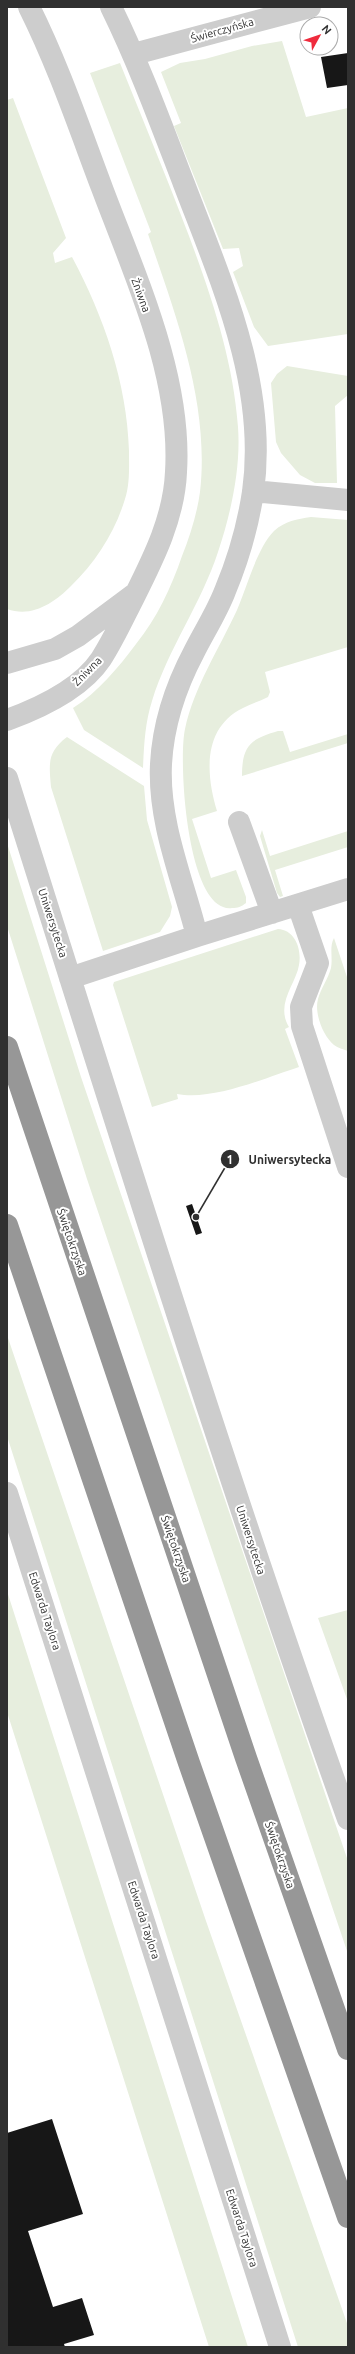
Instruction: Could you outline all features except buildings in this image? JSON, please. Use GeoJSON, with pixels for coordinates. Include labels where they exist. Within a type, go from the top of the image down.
{"type":"FeatureCollection","features":[{"type":"Feature","properties":{"kind":"highway","name":"Świętokrzyska"},"geometry":{"type":"LineString","coordinates":[[7,1047],[244,1750],[348,2049]]}},
{"type":"Feature","properties":{"kind":"highway"},"geometry":{"type":"LineString","coordinates":[[7,1225],[189,1764],[348,2217]]}},
{"type":"Feature","properties":{"kind":"street","name":"Żniwna"},"geometry":{"type":"LineString","coordinates":[[7,720],[37,709],[65,692],[100,661],[152,563],[167,520],[176,473],[174,412],[168,381],[149,317],[47,43],[29,7]]}},
{"type":"Feature","properties":{"kind":"street"},"geometry":{"type":"LineString","coordinates":[[111,7],[134,54],[224,291],[248,374],[256,427],[253,491],[244,531],[225,591],[192,655],[170,708],[161,764],[163,813],[197,936]]}},
{"type":"Feature","properties":{"kind":"street","name":"Świerczyńska"},"geometry":{"type":"LineString","coordinates":[[134,54],[310,7]]}},
{"type":"Feature","properties":{"kind":"street"},"geometry":{"type":"LineString","coordinates":[[253,491],[348,500]]}},
{"type":"Feature","properties":{"kind":"street","name":"Żniwna"},"geometry":{"type":"LineString","coordinates":[[7,663],[55,649],[78,636],[137,592]]}},
{"type":"Feature","properties":{"kind":"street","name":"Uniwersytecka"},"geometry":{"type":"LineString","coordinates":[[7,778],[275,1613],[348,1819]]}},
{"type":"Feature","properties":{"kind":"street"},"geometry":{"type":"LineString","coordinates":[[239,822],[272,913]]}},
{"type":"Feature","properties":{"kind":"street"},"geometry":{"type":"LineString","coordinates":[[70,978],[197,936],[348,889]]}},
{"type":"Feature","properties":{"kind":"street"},"geometry":{"type":"LineString","coordinates":[[298,905],[318,963],[301,1007],[302,1026],[348,1167]]}},
{"type":"Feature","properties":{"kind":"street","name":"Edwarda Taylora"},"geometry":{"type":"LineString","coordinates":[[7,1493],[280,2347]]}},
{"type":"Feature","properties":{"kind":"green space"},"geometry":{"type":"Polygon","coordinates":[[[282,41],[306,117],[348,108],[348,334],[268,346],[254,327],[233,272],[243,266],[239,248],[223,249],[174,126],[181,123],[161,72],[180,63],[205,59],[252,46],[282,41]]]}},
{"type":"Feature","properties":{"kind":"green space"},"geometry":{"type":"Polygon","coordinates":[[[120,63],[181,214],[198,259],[213,306],[226,353],[231,378],[239,443],[234,490],[223,537],[203,590],[167,663],[152,701],[146,726],[143,768],[84,730],[73,708],[91,695],[115,671],[144,634],[163,602],[178,568],[195,517],[200,492],[202,459],[200,426],[195,393],[179,328],[148,234],[151,232],[90,73],[120,63]]]}},
{"type":"Feature","properties":{"kind":"green space"},"geometry":{"type":"Polygon","coordinates":[[[13,98],[66,238],[53,253],[55,263],[72,257],[94,303],[112,351],[124,400],[129,451],[127,493],[116,523],[104,546],[80,577],[57,598],[42,607],[25,612],[7,609],[7,100],[13,98]]]}},
{"type":"Feature","properties":{"kind":"green space"},"geometry":{"type":"Polygon","coordinates":[[[287,366],[348,376],[348,395],[335,406],[337,483],[315,483],[300,475],[281,453],[276,442],[271,383],[277,374],[287,366]]]}},
{"type":"Feature","properties":{"kind":"green space"},"geometry":{"type":"Polygon","coordinates":[[[311,517],[348,520],[348,647],[265,672],[270,692],[268,697],[243,708],[230,717],[220,727],[214,740],[210,754],[210,768],[213,797],[217,811],[192,819],[211,878],[236,870],[246,897],[246,903],[239,907],[232,908],[217,903],[205,887],[196,862],[189,833],[185,801],[183,746],[185,729],[194,698],[237,610],[262,547],[274,531],[282,525],[311,517]]]}},
{"type":"Feature","properties":{"kind":"green space"},"geometry":{"type":"Polygon","coordinates":[[[278,731],[283,731],[290,752],[348,734],[348,743],[242,776],[244,757],[250,745],[261,737],[278,731]]]}},
{"type":"Feature","properties":{"kind":"green space"},"geometry":{"type":"Polygon","coordinates":[[[67,737],[144,786],[147,820],[172,907],[170,916],[160,932],[103,951],[51,787],[51,759],[56,748],[67,737]]]}},
{"type":"Feature","properties":{"kind":"green space"},"geometry":{"type":"Polygon","coordinates":[[[262,830],[270,856],[348,831],[348,847],[275,870],[283,896],[280,897],[277,893],[260,836],[262,830]]]}},
{"type":"Feature","properties":{"kind":"green space"},"geometry":{"type":"Polygon","coordinates":[[[7,843],[81,1077],[348,1861],[348,1954],[87,1179],[7,926],[7,843]]]}},
{"type":"Feature","properties":{"kind":"green space"},"geometry":{"type":"Polygon","coordinates":[[[278,929],[289,933],[296,941],[300,959],[297,972],[285,1002],[284,1010],[285,1019],[289,1027],[285,1029],[299,1067],[239,1087],[222,1091],[191,1095],[177,1094],[178,1099],[152,1107],[113,985],[114,982],[278,929]]]}},
{"type":"Feature","properties":{"kind":"green space"},"geometry":{"type":"Polygon","coordinates":[[[334,938],[348,980],[348,1051],[336,1046],[326,1036],[320,1024],[317,1011],[318,999],[331,968],[332,945],[334,938]]]}},
{"type":"Feature","properties":{"kind":"green space"},"geometry":{"type":"Polygon","coordinates":[[[7,1335],[206,1921],[348,2326],[348,2347],[298,2347],[7,1436],[7,1335]]]}},
{"type":"Feature","properties":{"kind":"green space"},"geometry":{"type":"Polygon","coordinates":[[[7,1591],[248,2347],[209,2347],[7,1712],[7,1591]]]}},
{"type":"Feature","properties":{"kind":"green space"},"geometry":{"type":"Polygon","coordinates":[[[348,1610],[348,1702],[318,1618],[348,1610]]]}},
{"type":"Feature","properties":{"kind":"place","name":"Uniwersytecka"},"geometry":{"type":"Point","coordinates":[196,1217]}}]}
